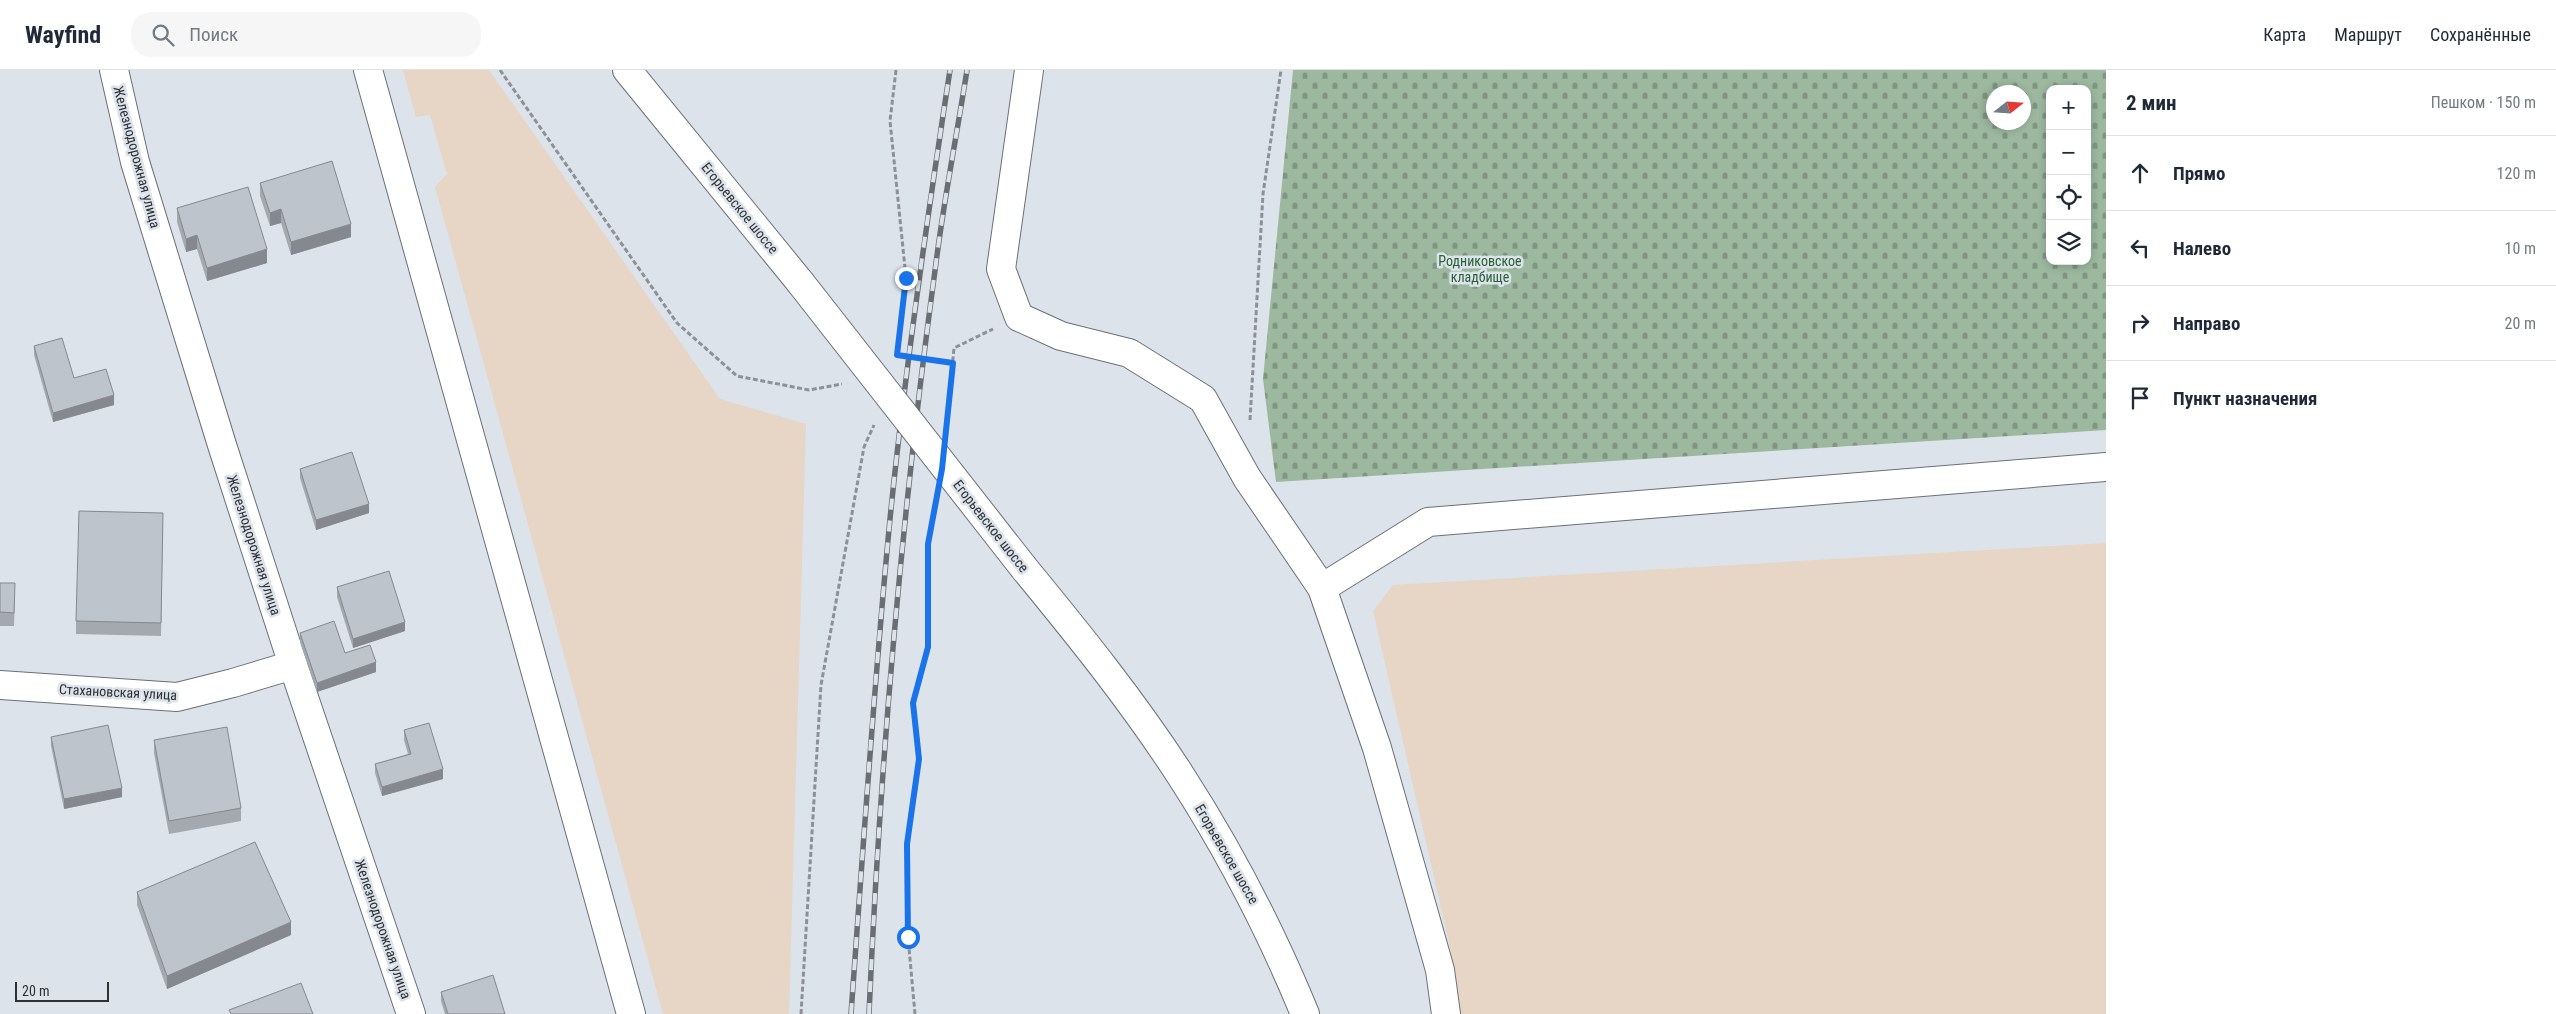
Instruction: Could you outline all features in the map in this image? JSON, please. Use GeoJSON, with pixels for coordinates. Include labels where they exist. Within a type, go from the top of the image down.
{"type":"FeatureCollection","features":[{"type":"Feature","properties":{"kind":"street","name":"Железнодорожная улица"},"geometry":{"type":"LineString","coordinates":[[114,70],[136,162],[225,454],[293,665],[412,1014]]}},
{"type":"Feature","properties":{"kind":"street"},"geometry":{"type":"LineString","coordinates":[[368,70],[631,1014]]}},
{"type":"Feature","properties":{"kind":"street","name":"Егорьевское шоссе"},"geometry":{"type":"LineString","coordinates":[[627,70],[800,282],[1089,648],[1180,775],[1223,844],[1262,915],[1305,1014]]}},
{"type":"Feature","properties":{"kind":"street"},"geometry":{"type":"LineString","coordinates":[[1029,70],[1001,269],[1019,317],[1060,336],[1129,353],[1203,399],[1247,478],[1322,588],[1377,748],[1440,970],[1446,1014]]}},
{"type":"Feature","properties":{"kind":"street"},"geometry":{"type":"LineString","coordinates":[[1322,588],[1428,522],[2106,467]]}},
{"type":"Feature","properties":{"kind":"street","name":"Стахановская улица"},"geometry":{"type":"LineString","coordinates":[[0,685],[176,697],[233,683],[293,665]]}},
{"type":"Feature","properties":{"kind":"path"},"geometry":{"type":"LineString","coordinates":[[500,70],[677,323],[737,376],[809,390],[847,383]]}},
{"type":"Feature","properties":{"kind":"path"},"geometry":{"type":"LineString","coordinates":[[896,70],[890,121],[906,278],[896,364]]}},
{"type":"Feature","properties":{"kind":"path"},"geometry":{"type":"LineString","coordinates":[[1250,429],[1263,194],[1281,70]]}},
{"type":"Feature","properties":{"kind":"path"},"geometry":{"type":"LineString","coordinates":[[946,430],[954,348],[1019,317]]}},
{"type":"Feature","properties":{"kind":"path"},"geometry":{"type":"LineString","coordinates":[[889,361],[897,355],[953,363]]}},
{"type":"Feature","properties":{"kind":"path"},"geometry":{"type":"LineString","coordinates":[[801,1014],[820,685],[864,447],[875,423]]}},
{"type":"Feature","properties":{"kind":"path"},"geometry":{"type":"LineString","coordinates":[[915,1014],[908,937],[907,844],[919,759],[913,703],[928,647],[928,544],[937,497]]}},
{"type":"Feature","properties":{"kind":"shaded area"},"geometry":{"type":"Polygon","coordinates":[[[403,70],[489,70],[720,399],[806,424],[789,1014],[663,1014],[435,187],[447,174],[430,115],[416,117],[403,70]]]}},
{"type":"Feature","properties":{"kind":"shaded area"},"geometry":{"type":"Polygon","coordinates":[[[2106,543],[2106,1014],[1459,1014],[1450,947],[1373,611],[1393,585],[2106,543]]]}},
{"type":"Feature","properties":{"kind":"green space","name":"Родниковское кладбище"},"geometry":{"type":"Polygon","coordinates":[[[1293,70],[2106,70],[2106,430],[1276,482],[1263,379],[1293,70]]]}},
{"type":"Feature","properties":{"kind":"building"},"geometry":{"type":"Polygon","coordinates":[[[332,161],[351,224],[291,242],[281,209],[270,213],[260,183],[332,161]]]}},
{"type":"Feature","properties":{"kind":"building"},"geometry":{"type":"Polygon","coordinates":[[[248,187],[267,249],[207,268],[197,235],[186,239],[177,208],[248,187]]]}},
{"type":"Feature","properties":{"kind":"building"},"geometry":{"type":"Polygon","coordinates":[[[62,338],[74,378],[106,369],[114,395],[53,413],[34,346],[62,338]]]}},
{"type":"Feature","properties":{"kind":"building"},"geometry":{"type":"Polygon","coordinates":[[[352,452],[369,504],[316,520],[300,469],[352,452]]]}},
{"type":"Feature","properties":{"kind":"building"},"geometry":{"type":"Polygon","coordinates":[[[79,511],[163,513],[161,623],[76,621],[79,511]]]}},
{"type":"Feature","properties":{"kind":"building"},"geometry":{"type":"Polygon","coordinates":[[[389,571],[405,622],[353,639],[337,587],[389,571]]]}},
{"type":"Feature","properties":{"kind":"building"},"geometry":{"type":"Polygon","coordinates":[[[0,583],[15,583],[14,613],[0,612],[0,583]]]}},
{"type":"Feature","properties":{"kind":"building"},"geometry":{"type":"Polygon","coordinates":[[[334,621],[345,653],[370,645],[376,662],[317,683],[300,633],[334,621]]]}},
{"type":"Feature","properties":{"kind":"building"},"geometry":{"type":"Polygon","coordinates":[[[429,723],[443,769],[382,787],[375,764],[411,754],[404,730],[429,723]]]}},
{"type":"Feature","properties":{"kind":"building"},"geometry":{"type":"Polygon","coordinates":[[[108,725],[122,788],[64,799],[51,737],[108,725]]]}},
{"type":"Feature","properties":{"kind":"building"},"geometry":{"type":"Polygon","coordinates":[[[227,727],[241,808],[169,821],[154,740],[227,727]]]}},
{"type":"Feature","properties":{"kind":"building"},"geometry":{"type":"Polygon","coordinates":[[[255,842],[291,922],[167,976],[137,892],[255,842]]]}},
{"type":"Feature","properties":{"kind":"building"},"geometry":{"type":"Polygon","coordinates":[[[493,975],[505,1014],[448,1014],[441,992],[493,975]]]}},
{"type":"Feature","properties":{"kind":"building"},"geometry":{"type":"Polygon","coordinates":[[[301,983],[313,1014],[231,1014],[229,1010],[301,983]]]}},
{"type":"Feature","properties":{"kind":"railway"},"geometry":{"type":"LineString","coordinates":[[851,1014],[890,519],[917,294],[950,70]]}},
{"type":"Feature","properties":{"kind":"railway"},"geometry":{"type":"LineString","coordinates":[[869,1014],[879,826],[903,544],[939,239],[967,70]]}},
{"type":"Feature","properties":{"kind":"route"},"geometry":{"type":"LineString","coordinates":[[906,278],[897,355],[953,363],[942,469],[928,544],[930,588],[928,647],[913,703],[919,759],[907,844],[908,937]]}}]}
